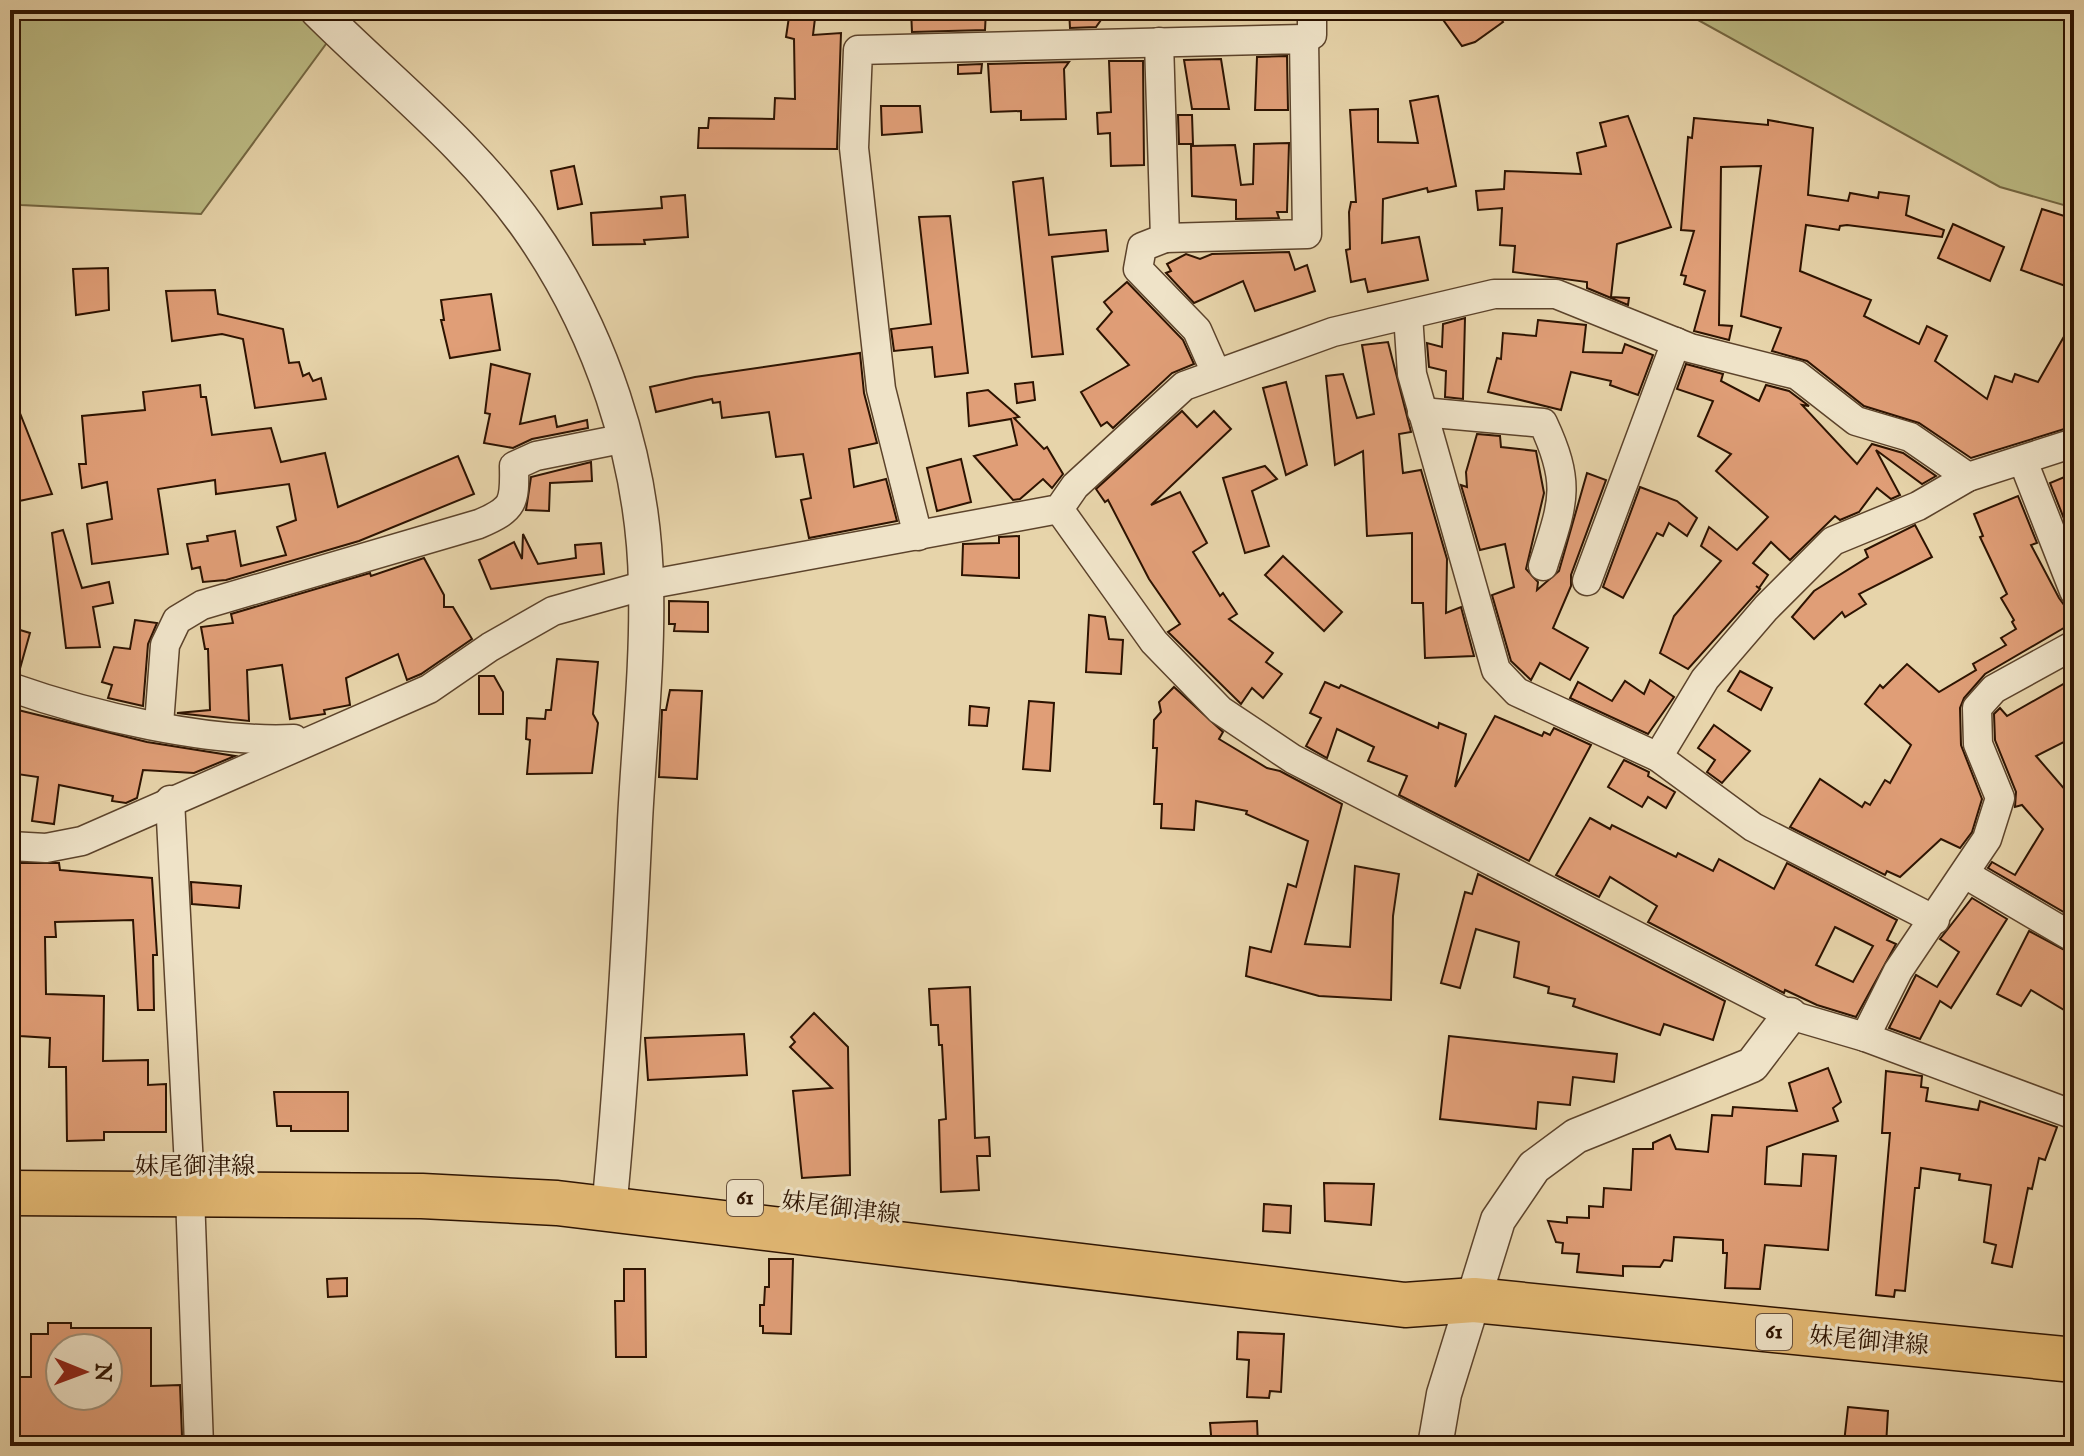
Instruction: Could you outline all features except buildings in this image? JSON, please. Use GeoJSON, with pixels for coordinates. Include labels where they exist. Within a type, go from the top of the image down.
{"type":"FeatureCollection","features":[{"type":"Feature","properties":{"kind":"main road","name":"妹尾御津線"},"geometry":{"type":"LineString","coordinates":[[10,1168],[422,1196],[610,1195],[1405,1305],[1474,1300],[2074,1360]]}},
{"type":"Feature","properties":{"kind":"main road","name":"妹尾御津線"},"geometry":{"type":"LineString","coordinates":[[10,1193],[189,1180]]}},
{"type":"Feature","properties":{"kind":"street"},"geometry":{"type":"LineString","coordinates":[[317,10],[438,123],[527,226],[567,290],[593,346],[626,438],[641,514],[646,585],[631,910],[610,1195]]}},
{"type":"Feature","properties":{"kind":"street"},"geometry":{"type":"LineString","coordinates":[[918,536],[881,389],[854,148],[858,50],[1304,39],[1312,35],[1312,10]]}},
{"type":"Feature","properties":{"kind":"street"},"geometry":{"type":"LineString","coordinates":[[1216,373],[1197,330],[1138,269],[1142,247],[1165,238],[1307,234],[1304,39]]}},
{"type":"Feature","properties":{"kind":"street"},"geometry":{"type":"LineString","coordinates":[[1159,42],[1165,238]]}},
{"type":"Feature","properties":{"kind":"street"},"geometry":{"type":"LineString","coordinates":[[10,846],[46,848],[82,841],[429,689],[490,647],[553,611],[646,585],[1059,509],[1075,486],[1184,386],[1333,332],[1494,294],[1556,294],[1676,342],[1797,375],[1856,421],[1910,437],[1968,477]]}},
{"type":"Feature","properties":{"kind":"street"},"geometry":{"type":"LineString","coordinates":[[1408,315],[1412,374],[1496,670],[1517,692],[1658,757],[1753,827],[1935,920]]}},
{"type":"Feature","properties":{"kind":"street"},"geometry":{"type":"LineString","coordinates":[[1587,581],[1676,342]]}},
{"type":"Feature","properties":{"kind":"street"},"geometry":{"type":"LineString","coordinates":[[1422,412],[1543,423],[1561,461],[1562,508],[1543,566]]}},
{"type":"Feature","properties":{"kind":"street"},"geometry":{"type":"LineString","coordinates":[[159,724],[165,645],[177,620],[202,605],[504,514],[515,498],[514,466],[536,456],[626,438]]}},
{"type":"Feature","properties":{"kind":"street"},"geometry":{"type":"LineString","coordinates":[[1658,757],[1705,679],[1766,608],[1833,541],[1918,506],[1968,477],[2074,443]]}},
{"type":"Feature","properties":{"kind":"street"},"geometry":{"type":"LineString","coordinates":[[2023,461],[2074,591]]}},
{"type":"Feature","properties":{"kind":"street"},"geometry":{"type":"LineString","coordinates":[[1059,509],[1154,642],[1220,710],[1293,759],[1790,1015],[1865,1037],[2074,1115]]}},
{"type":"Feature","properties":{"kind":"street"},"geometry":{"type":"LineString","coordinates":[[1865,1037],[1898,971],[1987,839],[2000,798],[1978,744],[1977,708],[1994,689],[2074,645]]}},
{"type":"Feature","properties":{"kind":"street"},"geometry":{"type":"LineString","coordinates":[[10,687],[63,706],[251,741],[310,739]]}},
{"type":"Feature","properties":{"kind":"street"},"geometry":{"type":"LineString","coordinates":[[170,800],[199,1446]]}},
{"type":"Feature","properties":{"kind":"street"},"geometry":{"type":"LineString","coordinates":[[1965,874],[2074,938]]}},
{"type":"Feature","properties":{"kind":"street"},"geometry":{"type":"LineString","coordinates":[[1435,1446],[1444,1394],[1498,1220],[1534,1167],[1576,1136],[1752,1065],[1790,1015]]}},
{"type":"Feature","properties":{"kind":"shaded area"},"geometry":{"type":"Polygon","coordinates":[[[10,10],[351,10],[201,214],[21,205],[10,199],[10,10]]]}},
{"type":"Feature","properties":{"kind":"shaded area"},"geometry":{"type":"Polygon","coordinates":[[[1680,10],[2074,10],[2074,208],[2000,187],[1680,10]]]}}]}
